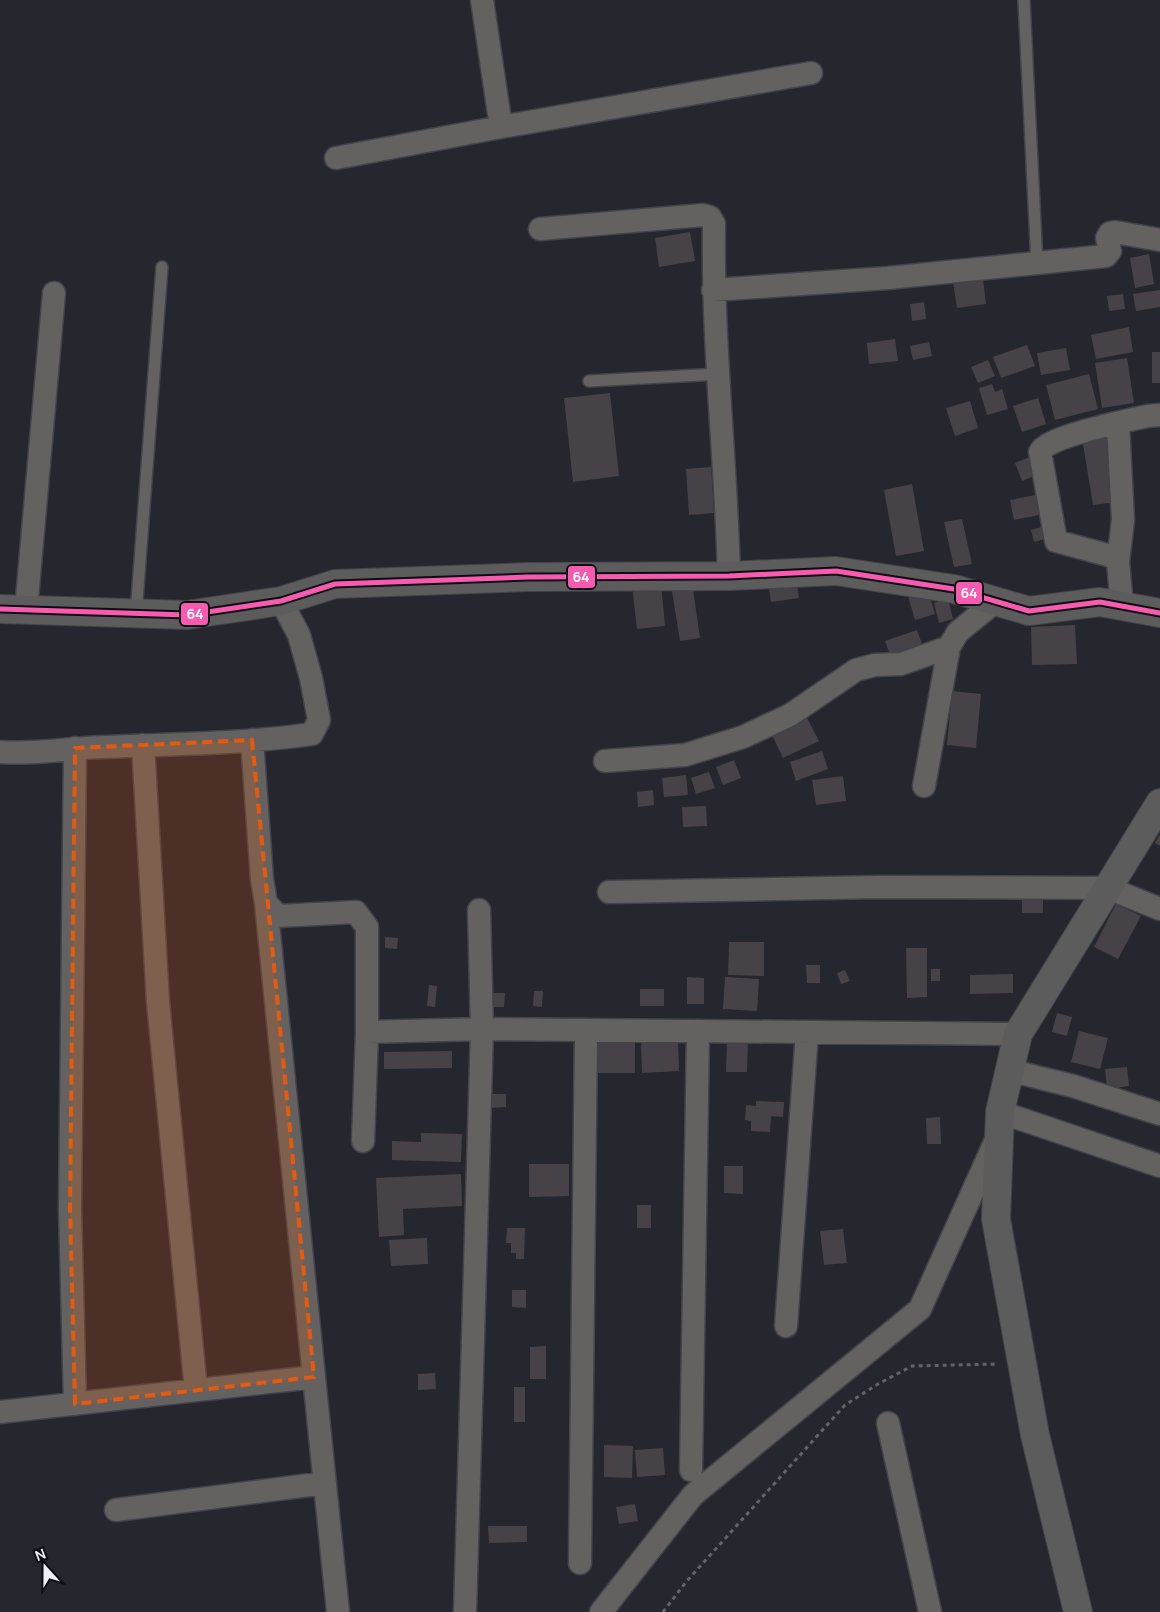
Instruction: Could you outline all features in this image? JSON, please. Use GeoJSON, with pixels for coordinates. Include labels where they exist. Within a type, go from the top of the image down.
{"type":"FeatureCollection","features":[{"type":"Feature","properties":{"kind":"street"},"geometry":{"type":"LineString","coordinates":[[482,0],[501,127]]}},
{"type":"Feature","properties":{"kind":"street"},"geometry":{"type":"LineString","coordinates":[[336,158],[811,73]]}},
{"type":"Feature","properties":{"kind":"street"},"geometry":{"type":"LineString","coordinates":[[540,229],[703,215],[710,217],[714,224],[713,290],[727,500],[729,576]]}},
{"type":"Feature","properties":{"kind":"street"},"geometry":{"type":"LineString","coordinates":[[713,290],[1037,264],[1106,256],[1110,250],[1107,238],[1110,233],[1115,232],[1160,240]]}},
{"type":"Feature","properties":{"kind":"street"},"geometry":{"type":"LineString","coordinates":[[54,293],[13,610],[187,615],[281,601],[335,584],[528,577],[729,576],[836,572],[954,589],[1029,610],[1100,602],[1160,613]]}},
{"type":"Feature","properties":{"kind":"street"},"geometry":{"type":"LineString","coordinates":[[1118,562],[1111,556],[1056,541],[1040,452],[1041,448],[1061,438],[1160,415]]}},
{"type":"Feature","properties":{"kind":"street"},"geometry":{"type":"LineString","coordinates":[[1118,424],[1123,520],[1118,562],[1122,606]]}},
{"type":"Feature","properties":{"kind":"street"},"geometry":{"type":"LineString","coordinates":[[0,752],[16,753],[75,748],[252,740],[312,734],[319,720],[311,678],[299,634],[281,601]]}},
{"type":"Feature","properties":{"kind":"street"},"geometry":{"type":"LineString","coordinates":[[924,786],[949,647],[958,632],[996,601]]}},
{"type":"Feature","properties":{"kind":"street"},"geometry":{"type":"LineString","coordinates":[[605,761],[684,755],[743,737],[790,715],[856,670],[875,665],[901,664],[949,647]]}},
{"type":"Feature","properties":{"kind":"street"},"geometry":{"type":"LineString","coordinates":[[252,740],[262,879],[266,902],[338,1612]]}},
{"type":"Feature","properties":{"kind":"street"},"geometry":{"type":"LineString","coordinates":[[143,745],[158,1002],[196,1390]]}},
{"type":"Feature","properties":{"kind":"street"},"geometry":{"type":"LineString","coordinates":[[75,748],[70,1208],[75,1404]]}},
{"type":"Feature","properties":{"kind":"street"},"geometry":{"type":"LineString","coordinates":[[1078,1612],[1035,1435],[1024,1362],[996,1219],[999,1123],[1008,1070],[1018,1034],[1160,803]]}},
{"type":"Feature","properties":{"kind":"street"},"geometry":{"type":"LineString","coordinates":[[609,892],[880,887],[1108,888],[1160,909]]}},
{"type":"Feature","properties":{"kind":"street"},"geometry":{"type":"LineString","coordinates":[[266,902],[278,916],[356,912],[367,927],[367,1032],[363,1141]]}},
{"type":"Feature","properties":{"kind":"street"},"geometry":{"type":"LineString","coordinates":[[465,1612],[482,1029],[479,910]]}},
{"type":"Feature","properties":{"kind":"street"},"geometry":{"type":"LineString","coordinates":[[367,1032],[482,1029],[1018,1034]]}},
{"type":"Feature","properties":{"kind":"street"},"geometry":{"type":"LineString","coordinates":[[580,1563],[586,1030]]}},
{"type":"Feature","properties":{"kind":"street"},"geometry":{"type":"LineString","coordinates":[[691,1470],[698,1031]]}},
{"type":"Feature","properties":{"kind":"street"},"geometry":{"type":"LineString","coordinates":[[786,1326],[807,1032]]}},
{"type":"Feature","properties":{"kind":"street"},"geometry":{"type":"LineString","coordinates":[[1008,1070],[1073,1086],[1160,1114]]}},
{"type":"Feature","properties":{"kind":"street"},"geometry":{"type":"LineString","coordinates":[[999,1123],[1160,1166]]}},
{"type":"Feature","properties":{"kind":"street"},"geometry":{"type":"LineString","coordinates":[[601,1612],[693,1495],[920,1310],[999,1123]]}},
{"type":"Feature","properties":{"kind":"street"},"geometry":{"type":"LineString","coordinates":[[0,1412],[314,1377]]}},
{"type":"Feature","properties":{"kind":"street"},"geometry":{"type":"LineString","coordinates":[[888,1423],[930,1612]]}},
{"type":"Feature","properties":{"kind":"street"},"geometry":{"type":"LineString","coordinates":[[116,1510],[324,1483]]}},
{"type":"Feature","properties":{"kind":"lane"},"geometry":{"type":"LineString","coordinates":[[1024,1],[1037,264]]}},
{"type":"Feature","properties":{"kind":"lane"},"geometry":{"type":"LineString","coordinates":[[136,614],[162,267]]}},
{"type":"Feature","properties":{"kind":"lane"},"geometry":{"type":"LineString","coordinates":[[589,381],[719,374]]}},
{"type":"Feature","properties":{"kind":"path"},"geometry":{"type":"LineString","coordinates":[[663,1612],[686,1582],[845,1406],[878,1384],[912,1366],[1024,1362]]}},
{"type":"Feature","properties":{"kind":"highlighted area"},"geometry":{"type":"Polygon","coordinates":[[[252,740],[314,1377],[75,1404],[70,1208],[75,748],[252,740]]]}},
{"type":"Feature","properties":{"kind":"building"},"geometry":{"type":"Polygon","coordinates":[[[690,232],[695,261],[659,267],[655,238],[690,232]]]}},
{"type":"Feature","properties":{"kind":"building"},"geometry":{"type":"Polygon","coordinates":[[[1149,254],[1154,284],[1135,288],[1130,258],[1149,254]]]}},
{"type":"Feature","properties":{"kind":"building"},"geometry":{"type":"Polygon","coordinates":[[[982,271],[986,304],[957,308],[952,275],[982,271]]]}},
{"type":"Feature","properties":{"kind":"building"},"geometry":{"type":"Polygon","coordinates":[[[1160,290],[1160,307],[1136,311],[1133,294],[1160,290]]]}},
{"type":"Feature","properties":{"kind":"building"},"geometry":{"type":"Polygon","coordinates":[[[1123,294],[1125,309],[1109,311],[1107,296],[1123,294]]]}},
{"type":"Feature","properties":{"kind":"building"},"geometry":{"type":"Polygon","coordinates":[[[924,302],[926,319],[912,321],[910,304],[924,302]]]}},
{"type":"Feature","properties":{"kind":"building"},"geometry":{"type":"Polygon","coordinates":[[[1129,327],[1133,352],[1096,359],[1091,335],[1129,327]]]}},
{"type":"Feature","properties":{"kind":"building"},"geometry":{"type":"Polygon","coordinates":[[[895,339],[898,361],[869,364],[867,343],[895,339]]]}},
{"type":"Feature","properties":{"kind":"building"},"geometry":{"type":"Polygon","coordinates":[[[929,342],[932,356],[913,360],[910,346],[929,342]]]}},
{"type":"Feature","properties":{"kind":"building"},"geometry":{"type":"Polygon","coordinates":[[[1027,345],[1035,366],[1001,378],[993,357],[1027,345]]]}},
{"type":"Feature","properties":{"kind":"building"},"geometry":{"type":"Polygon","coordinates":[[[1066,348],[1070,370],[1041,375],[1037,353],[1066,348]]]}},
{"type":"Feature","properties":{"kind":"building"},"geometry":{"type":"Polygon","coordinates":[[[1152,352],[1160,352],[1160,383],[1152,383],[1152,352]]]}},
{"type":"Feature","properties":{"kind":"building"},"geometry":{"type":"Polygon","coordinates":[[[1127,358],[1134,403],[1102,408],[1095,363],[1127,358]]]}},
{"type":"Feature","properties":{"kind":"building"},"geometry":{"type":"Polygon","coordinates":[[[988,360],[995,376],[978,383],[971,367],[988,360]]]}},
{"type":"Feature","properties":{"kind":"building"},"geometry":{"type":"Polygon","coordinates":[[[1089,374],[1098,409],[1055,420],[1046,385],[1089,374]]]}},
{"type":"Feature","properties":{"kind":"building"},"geometry":{"type":"Polygon","coordinates":[[[992,384],[995,392],[1002,389],[1008,409],[987,415],[979,388],[992,384]]]}},
{"type":"Feature","properties":{"kind":"building"},"geometry":{"type":"Polygon","coordinates":[[[610,393],[619,476],[573,482],[564,398],[610,393]]]}},
{"type":"Feature","properties":{"kind":"building"},"geometry":{"type":"Polygon","coordinates":[[[1038,398],[1046,424],[1022,432],[1013,406],[1038,398]]]}},
{"type":"Feature","properties":{"kind":"building"},"geometry":{"type":"Polygon","coordinates":[[[970,401],[978,428],[955,436],[946,408],[970,401]]]}},
{"type":"Feature","properties":{"kind":"building"},"geometry":{"type":"Polygon","coordinates":[[[1110,434],[1117,502],[1093,505],[1082,438],[1110,434]]]}},
{"type":"Feature","properties":{"kind":"building"},"geometry":{"type":"Polygon","coordinates":[[[1035,455],[1042,473],[1022,481],[1015,463],[1035,455]]]}},
{"type":"Feature","properties":{"kind":"building"},"geometry":{"type":"Polygon","coordinates":[[[711,467],[714,513],[689,515],[686,469],[711,467]]]}},
{"type":"Feature","properties":{"kind":"building"},"geometry":{"type":"Polygon","coordinates":[[[912,484],[924,551],[896,556],[884,490],[912,484]]]}},
{"type":"Feature","properties":{"kind":"building"},"geometry":{"type":"Polygon","coordinates":[[[1041,494],[1045,514],[1014,520],[1010,500],[1041,494]]]}},
{"type":"Feature","properties":{"kind":"building"},"geometry":{"type":"Polygon","coordinates":[[[962,519],[972,564],[954,567],[944,522],[962,519]]]}},
{"type":"Feature","properties":{"kind":"building"},"geometry":{"type":"Polygon","coordinates":[[[1045,526],[1048,538],[1034,542],[1031,530],[1045,526]]]}},
{"type":"Feature","properties":{"kind":"building"},"geometry":{"type":"Polygon","coordinates":[[[796,578],[799,598],[771,602],[768,582],[796,578]]]}},
{"type":"Feature","properties":{"kind":"building"},"geometry":{"type":"Polygon","coordinates":[[[692,582],[700,638],[680,641],[671,585],[692,582]]]}},
{"type":"Feature","properties":{"kind":"building"},"geometry":{"type":"Polygon","coordinates":[[[661,583],[665,626],[637,629],[632,586],[661,583]]]}},
{"type":"Feature","properties":{"kind":"building"},"geometry":{"type":"Polygon","coordinates":[[[928,590],[935,614],[915,620],[908,596],[928,590]]]}},
{"type":"Feature","properties":{"kind":"building"},"geometry":{"type":"Polygon","coordinates":[[[948,599],[953,619],[939,623],[934,603],[948,599]]]}},
{"type":"Feature","properties":{"kind":"building"},"geometry":{"type":"Polygon","coordinates":[[[1075,625],[1077,664],[1032,665],[1031,627],[1075,625]]]}},
{"type":"Feature","properties":{"kind":"building"},"geometry":{"type":"Polygon","coordinates":[[[917,630],[923,647],[891,658],[885,641],[917,630]]]}},
{"type":"Feature","properties":{"kind":"building"},"geometry":{"type":"Polygon","coordinates":[[[952,691],[981,694],[976,748],[947,745],[952,691]]]}},
{"type":"Feature","properties":{"kind":"building"},"geometry":{"type":"Polygon","coordinates":[[[807,718],[819,741],[783,758],[772,735],[807,718]]]}},
{"type":"Feature","properties":{"kind":"building"},"geometry":{"type":"Polygon","coordinates":[[[822,751],[828,769],[796,781],[790,762],[822,751]]]}},
{"type":"Feature","properties":{"kind":"building"},"geometry":{"type":"Polygon","coordinates":[[[734,760],[741,778],[723,785],[716,767],[734,760]]]}},
{"type":"Feature","properties":{"kind":"building"},"geometry":{"type":"Polygon","coordinates":[[[709,772],[715,788],[696,794],[691,778],[709,772]]]}},
{"type":"Feature","properties":{"kind":"building"},"geometry":{"type":"Polygon","coordinates":[[[686,775],[688,795],[664,797],[662,778],[686,775]]]}},
{"type":"Feature","properties":{"kind":"building"},"geometry":{"type":"Polygon","coordinates":[[[843,776],[846,801],[816,805],[812,780],[843,776]]]}},
{"type":"Feature","properties":{"kind":"building"},"geometry":{"type":"Polygon","coordinates":[[[653,790],[654,805],[638,807],[637,792],[653,790]]]}},
{"type":"Feature","properties":{"kind":"building"},"geometry":{"type":"Polygon","coordinates":[[[706,806],[707,826],[683,827],[682,807],[706,806]]]}},
{"type":"Feature","properties":{"kind":"building"},"geometry":{"type":"Polygon","coordinates":[[[1160,834],[1160,846],[1155,843],[1160,834]]]}},
{"type":"Feature","properties":{"kind":"building"},"geometry":{"type":"Polygon","coordinates":[[[1022,890],[1043,890],[1043,913],[1022,913],[1022,890]]]}},
{"type":"Feature","properties":{"kind":"building"},"geometry":{"type":"Polygon","coordinates":[[[1116,904],[1141,916],[1118,959],[1094,947],[1116,904]]]}},
{"type":"Feature","properties":{"kind":"building"},"geometry":{"type":"Polygon","coordinates":[[[385,937],[398,938],[397,949],[385,948],[385,937]]]}},
{"type":"Feature","properties":{"kind":"building"},"geometry":{"type":"Polygon","coordinates":[[[729,942],[764,942],[764,976],[728,975],[729,942]]]}},
{"type":"Feature","properties":{"kind":"building"},"geometry":{"type":"Polygon","coordinates":[[[906,948],[927,948],[927,997],[907,998],[906,948]]]}},
{"type":"Feature","properties":{"kind":"building"},"geometry":{"type":"Polygon","coordinates":[[[806,965],[820,965],[820,983],[807,983],[806,965]]]}},
{"type":"Feature","properties":{"kind":"building"},"geometry":{"type":"Polygon","coordinates":[[[931,969],[940,969],[940,981],[931,981],[931,969]]]}},
{"type":"Feature","properties":{"kind":"building"},"geometry":{"type":"Polygon","coordinates":[[[845,970],[850,981],[841,984],[837,973],[845,970]]]}},
{"type":"Feature","properties":{"kind":"building"},"geometry":{"type":"Polygon","coordinates":[[[1013,974],[1013,993],[970,994],[970,975],[1013,974]]]}},
{"type":"Feature","properties":{"kind":"building"},"geometry":{"type":"Polygon","coordinates":[[[687,977],[704,978],[704,1004],[687,1004],[687,977]]]}},
{"type":"Feature","properties":{"kind":"building"},"geometry":{"type":"Polygon","coordinates":[[[725,977],[759,979],[757,1011],[723,1009],[725,977]]]}},
{"type":"Feature","properties":{"kind":"building"},"geometry":{"type":"Polygon","coordinates":[[[429,985],[437,986],[435,1007],[427,1006],[429,985]]]}},
{"type":"Feature","properties":{"kind":"building"},"geometry":{"type":"Polygon","coordinates":[[[640,989],[664,989],[664,1006],[640,1006],[640,989]]]}},
{"type":"Feature","properties":{"kind":"building"},"geometry":{"type":"Polygon","coordinates":[[[534,991],[543,991],[542,1007],[533,1006],[534,991]]]}},
{"type":"Feature","properties":{"kind":"building"},"geometry":{"type":"Polygon","coordinates":[[[492,993],[505,993],[504,1007],[492,1007],[492,993]]]}},
{"type":"Feature","properties":{"kind":"building"},"geometry":{"type":"Polygon","coordinates":[[[1057,1013],[1072,1017],[1067,1036],[1052,1032],[1057,1013]]]}},
{"type":"Feature","properties":{"kind":"building"},"geometry":{"type":"Polygon","coordinates":[[[1079,1031],[1108,1038],[1100,1069],[1071,1062],[1079,1031]]]}},
{"type":"Feature","properties":{"kind":"building"},"geometry":{"type":"Polygon","coordinates":[[[598,1039],[635,1039],[635,1073],[598,1073],[598,1039]]]}},
{"type":"Feature","properties":{"kind":"building"},"geometry":{"type":"Polygon","coordinates":[[[678,1041],[679,1071],[642,1073],[641,1043],[678,1041]]]}},
{"type":"Feature","properties":{"kind":"building"},"geometry":{"type":"Polygon","coordinates":[[[727,1041],[748,1042],[747,1072],[726,1072],[727,1041]]]}},
{"type":"Feature","properties":{"kind":"building"},"geometry":{"type":"Polygon","coordinates":[[[452,1051],[452,1068],[384,1069],[384,1052],[452,1051]]]}},
{"type":"Feature","properties":{"kind":"building"},"geometry":{"type":"Polygon","coordinates":[[[1127,1067],[1129,1086],[1107,1089],[1105,1069],[1127,1067]]]}},
{"type":"Feature","properties":{"kind":"building"},"geometry":{"type":"Polygon","coordinates":[[[489,1094],[506,1094],[506,1107],[489,1108],[489,1094]]]}},
{"type":"Feature","properties":{"kind":"building"},"geometry":{"type":"Polygon","coordinates":[[[756,1101],[784,1102],[783,1117],[771,1116],[770,1132],[751,1131],[751,1121],[745,1120],[746,1105],[756,1106],[756,1101]]]}},
{"type":"Feature","properties":{"kind":"building"},"geometry":{"type":"Polygon","coordinates":[[[940,1117],[941,1144],[927,1144],[926,1118],[940,1117]]]}},
{"type":"Feature","properties":{"kind":"building"},"geometry":{"type":"Polygon","coordinates":[[[421,1133],[462,1134],[461,1162],[392,1160],[392,1141],[421,1142],[421,1133]]]}},
{"type":"Feature","properties":{"kind":"building"},"geometry":{"type":"Polygon","coordinates":[[[529,1164],[569,1164],[569,1196],[529,1197],[529,1164]]]}},
{"type":"Feature","properties":{"kind":"building"},"geometry":{"type":"Polygon","coordinates":[[[724,1166],[743,1166],[743,1194],[724,1193],[724,1166]]]}},
{"type":"Feature","properties":{"kind":"building"},"geometry":{"type":"Polygon","coordinates":[[[461,1174],[462,1206],[403,1209],[404,1235],[379,1237],[376,1178],[461,1174]]]}},
{"type":"Feature","properties":{"kind":"building"},"geometry":{"type":"Polygon","coordinates":[[[637,1205],[651,1205],[651,1228],[637,1228],[637,1205]]]}},
{"type":"Feature","properties":{"kind":"building"},"geometry":{"type":"Polygon","coordinates":[[[507,1228],[525,1228],[524,1259],[516,1259],[516,1253],[511,1253],[511,1243],[506,1243],[507,1228]]]}},
{"type":"Feature","properties":{"kind":"building"},"geometry":{"type":"Polygon","coordinates":[[[843,1229],[847,1263],[824,1265],[820,1231],[843,1229]]]}},
{"type":"Feature","properties":{"kind":"building"},"geometry":{"type":"Polygon","coordinates":[[[427,1238],[428,1264],[391,1266],[389,1240],[427,1238]]]}},
{"type":"Feature","properties":{"kind":"building"},"geometry":{"type":"Polygon","coordinates":[[[512,1290],[526,1290],[526,1308],[512,1307],[512,1290]]]}},
{"type":"Feature","properties":{"kind":"building"},"geometry":{"type":"Polygon","coordinates":[[[546,1346],[546,1379],[530,1379],[530,1347],[546,1346]]]}},
{"type":"Feature","properties":{"kind":"building"},"geometry":{"type":"Polygon","coordinates":[[[435,1373],[436,1389],[418,1390],[418,1374],[435,1373]]]}},
{"type":"Feature","properties":{"kind":"building"},"geometry":{"type":"Polygon","coordinates":[[[514,1387],[525,1387],[525,1422],[514,1422],[514,1387]]]}},
{"type":"Feature","properties":{"kind":"building"},"geometry":{"type":"Polygon","coordinates":[[[604,1445],[633,1446],[632,1478],[604,1477],[604,1445]]]}},
{"type":"Feature","properties":{"kind":"building"},"geometry":{"type":"Polygon","coordinates":[[[663,1448],[665,1475],[637,1477],[635,1450],[663,1448]]]}},
{"type":"Feature","properties":{"kind":"building"},"geometry":{"type":"Polygon","coordinates":[[[635,1504],[638,1521],[619,1524],[616,1507],[635,1504]]]}},
{"type":"Feature","properties":{"kind":"building"},"geometry":{"type":"Polygon","coordinates":[[[488,1526],[527,1526],[527,1542],[489,1543],[488,1526]]]}},
{"type":"Feature","properties":{"kind":"transit line","name":"64"},"geometry":{"type":"LineString","coordinates":[[0,609],[187,615],[281,601],[335,584],[528,577],[729,576],[836,571],[954,589],[1029,611],[1100,602],[1160,613]]}}]}
